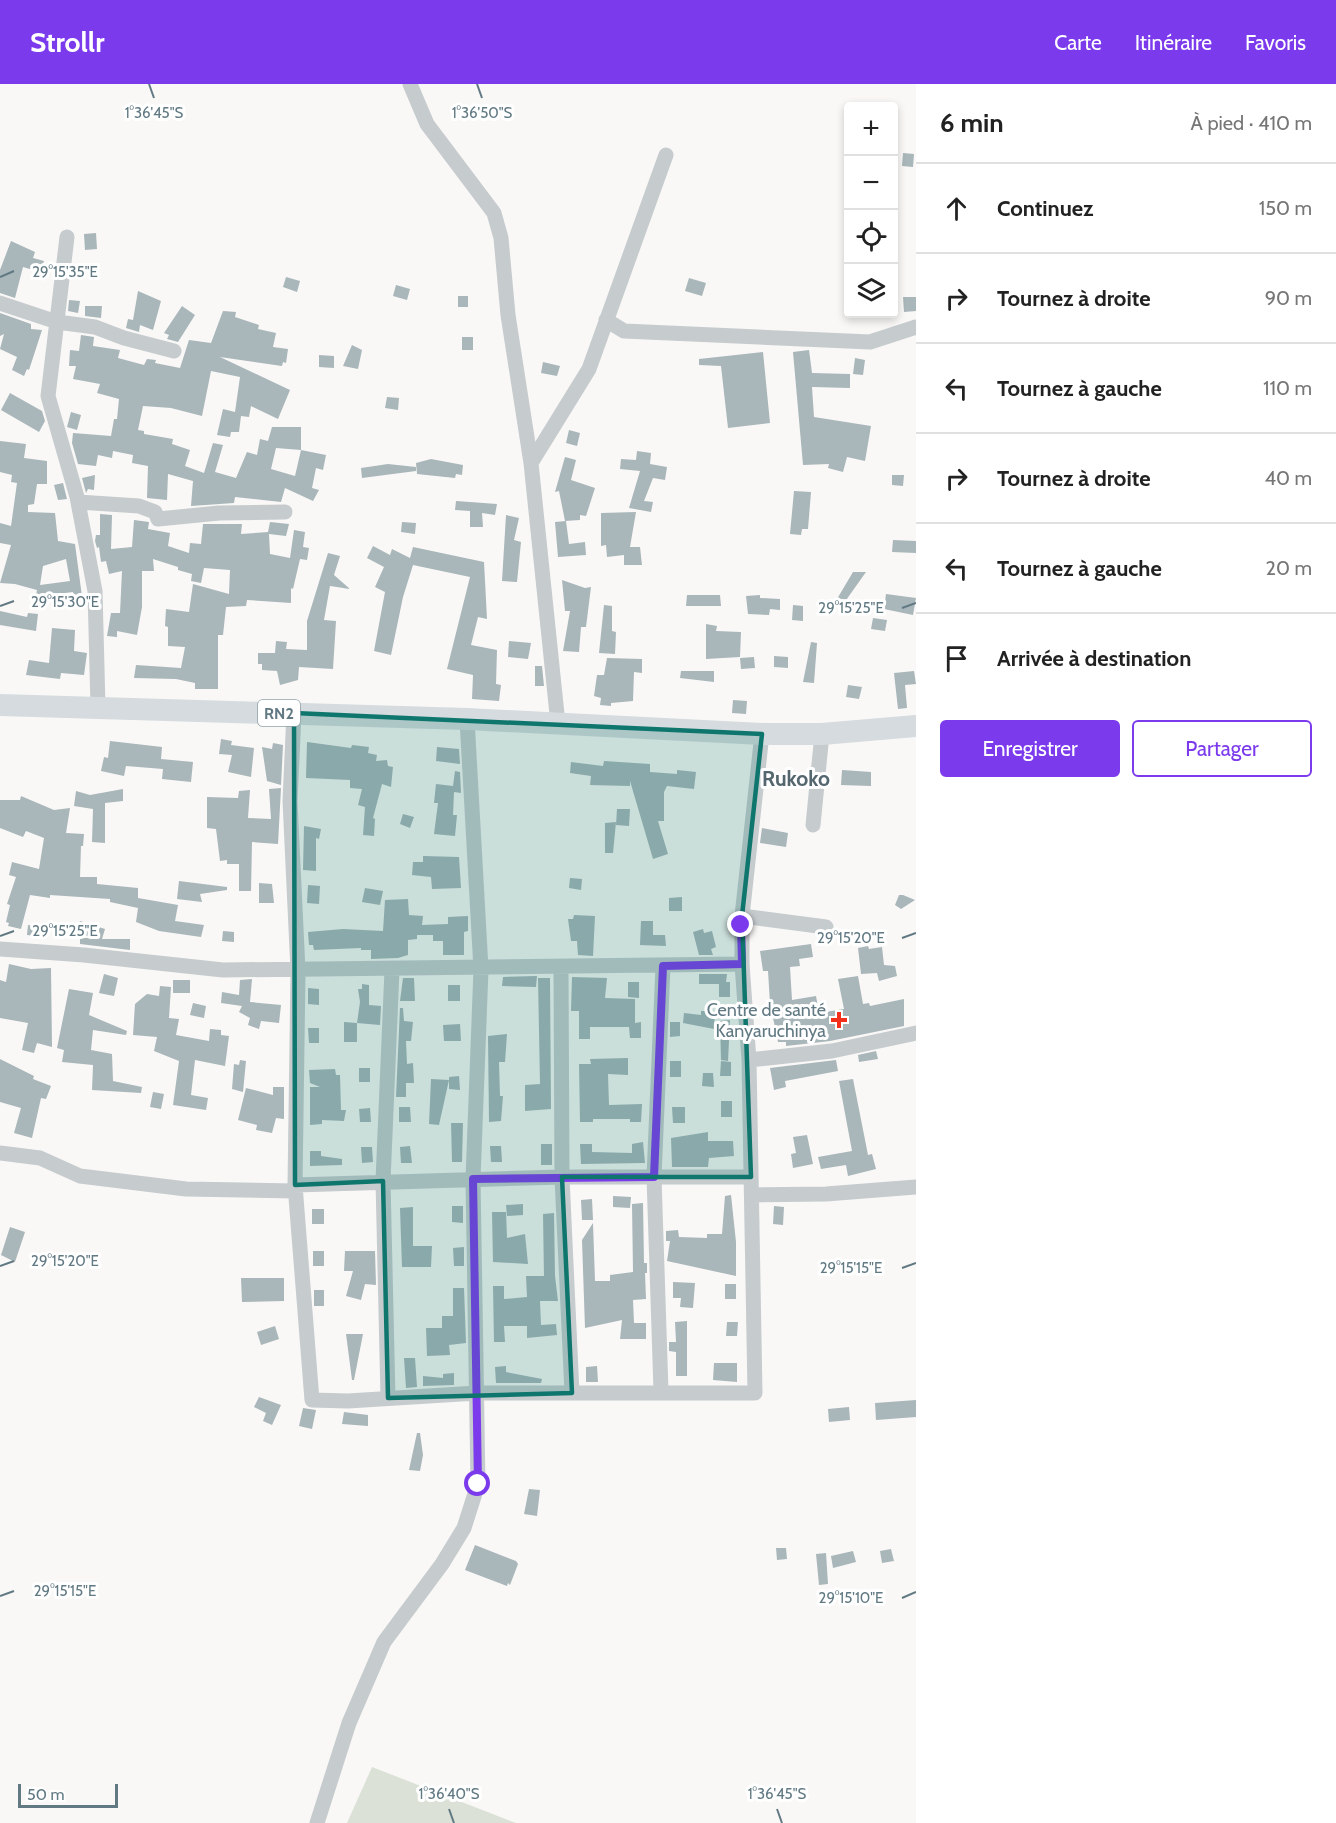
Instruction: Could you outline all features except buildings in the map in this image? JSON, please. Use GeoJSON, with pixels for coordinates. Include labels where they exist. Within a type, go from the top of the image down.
{"type":"FeatureCollection","features":[{"type":"Feature","properties":{"kind":"highway","name":"RN2"},"geometry":{"type":"LineString","coordinates":[[0,705],[466,719],[762,734],[822,734],[916,726]]}},
{"type":"Feature","properties":{"kind":"street"},"geometry":{"type":"LineString","coordinates":[[410,84],[427,124],[494,213],[501,238],[508,315],[531,463],[558,724]]}},
{"type":"Feature","properties":{"kind":"street"},"geometry":{"type":"LineString","coordinates":[[531,463],[589,369],[666,155]]}},
{"type":"Feature","properties":{"kind":"street"},"geometry":{"type":"LineString","coordinates":[[67,237],[48,396],[78,502],[95,591],[98,707]]}},
{"type":"Feature","properties":{"kind":"street"},"geometry":{"type":"LineString","coordinates":[[0,303],[57,322],[95,327],[124,338],[174,351]]}},
{"type":"Feature","properties":{"kind":"street"},"geometry":{"type":"LineString","coordinates":[[606,320],[624,331],[870,342],[916,327]]}},
{"type":"Feature","properties":{"kind":"street"},"geometry":{"type":"LineString","coordinates":[[78,502],[139,506],[155,512],[159,519],[219,513],[285,512]]}},
{"type":"Feature","properties":{"kind":"street"},"geometry":{"type":"LineString","coordinates":[[294,713],[290,801],[298,971],[295,1188],[312,1400],[348,1401],[477,1393],[661,1391],[755,1393],[749,1060],[741,916],[762,734]]}},
{"type":"Feature","properties":{"kind":"street"},"geometry":{"type":"LineString","coordinates":[[317,1823],[349,1723],[384,1642],[442,1564],[464,1528],[478,1484],[473,1179],[481,969],[466,719]]}},
{"type":"Feature","properties":{"kind":"street"},"geometry":{"type":"LineString","coordinates":[[813,825],[822,734]]}},
{"type":"Feature","properties":{"kind":"street"},"geometry":{"type":"LineString","coordinates":[[741,916],[826,927]]}},
{"type":"Feature","properties":{"kind":"street"},"geometry":{"type":"LineString","coordinates":[[0,949],[223,970],[481,969],[742,964]]}},
{"type":"Feature","properties":{"kind":"street"},"geometry":{"type":"LineString","coordinates":[[661,1391],[654,1177],[663,966]]}},
{"type":"Feature","properties":{"kind":"street"},"geometry":{"type":"LineString","coordinates":[[561,968],[562,1176],[572,1393]]}},
{"type":"Feature","properties":{"kind":"street"},"geometry":{"type":"LineString","coordinates":[[388,1398],[383,1181],[392,970]]}},
{"type":"Feature","properties":{"kind":"street"},"geometry":{"type":"LineString","coordinates":[[749,1060],[832,1051],[916,1033]]}},
{"type":"Feature","properties":{"kind":"street"},"geometry":{"type":"LineString","coordinates":[[0,1153],[40,1158],[80,1176],[186,1189],[295,1188],[383,1181],[562,1176],[751,1177]]}},
{"type":"Feature","properties":{"kind":"street"},"geometry":{"type":"LineString","coordinates":[[752,1195],[826,1194],[916,1187]]}},
{"type":"Feature","properties":{"kind":"highlighted area"},"geometry":{"type":"Polygon","coordinates":[[[294,713],[762,734],[742,916],[751,1177],[562,1177],[572,1393],[388,1398],[383,1181],[295,1185],[294,713]]]}},
{"type":"Feature","properties":{"kind":"shaded area"},"geometry":{"type":"Polygon","coordinates":[[[372,1767],[516,1823],[347,1823],[372,1767]]]}},
{"type":"Feature","properties":{"kind":"place","name":"Centre de santé Kanyaruchinya"},"geometry":{"type":"Point","coordinates":[839,1020]}},
{"type":"Feature","properties":{"kind":"district","name":"Rukoko"},"geometry":{"type":"Point","coordinates":[796,779]}},
{"type":"Feature","properties":{"kind":"route"},"geometry":{"type":"LineString","coordinates":[[478,1484],[473,1179],[562,1176],[654,1177],[663,966],[742,964],[741,925]]}}]}
